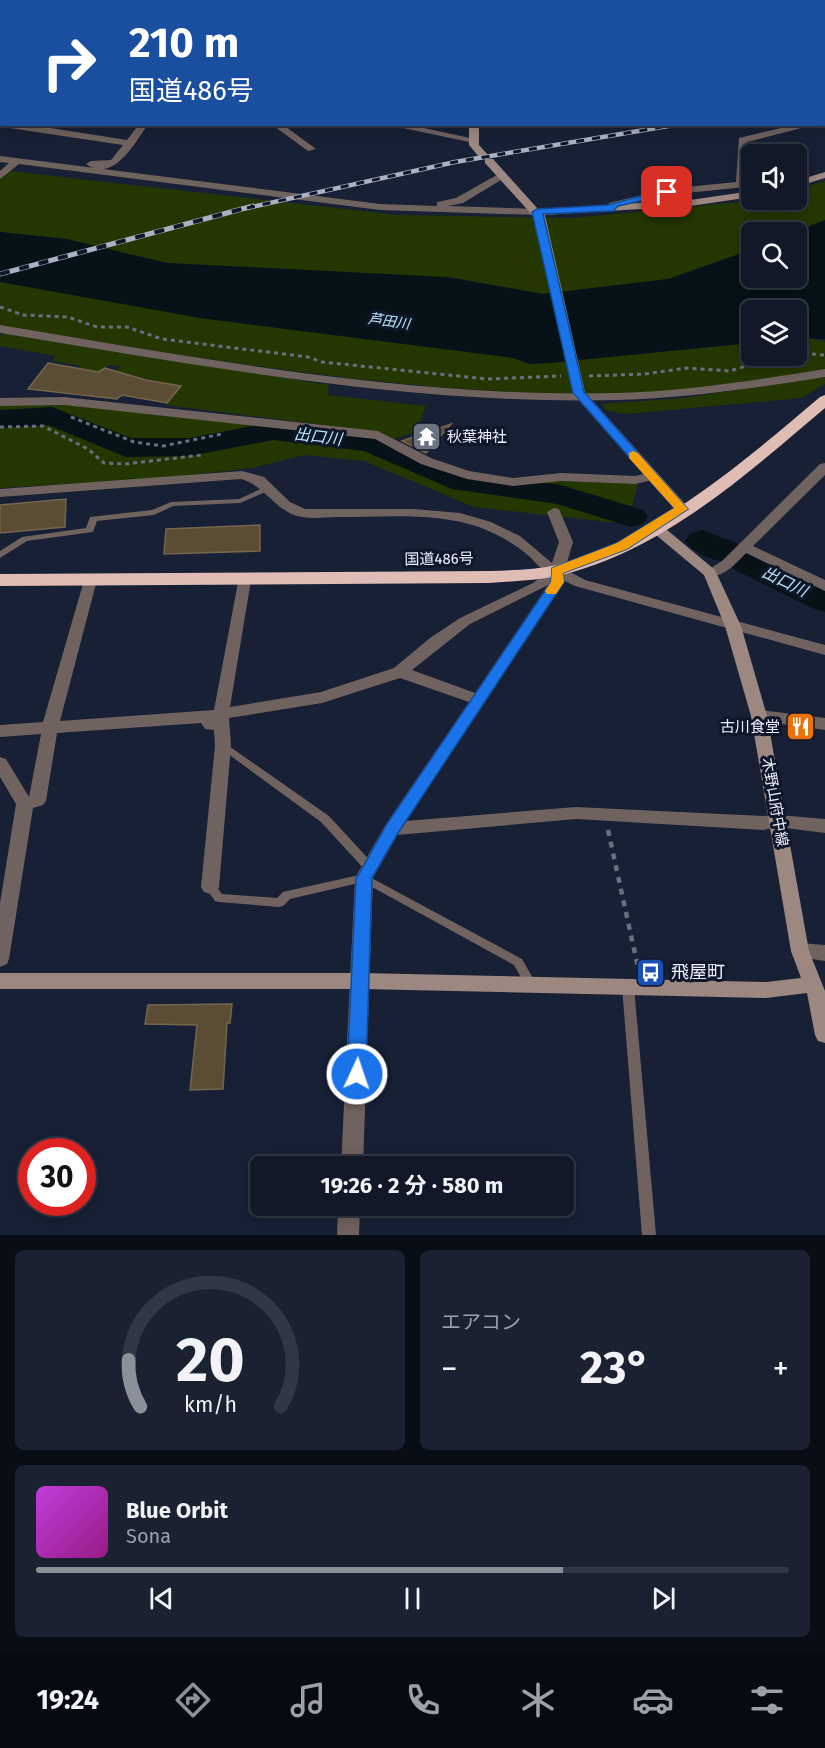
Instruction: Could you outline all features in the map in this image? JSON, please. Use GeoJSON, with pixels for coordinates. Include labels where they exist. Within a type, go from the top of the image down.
{"type":"FeatureCollection","features":[{"type":"Feature","properties":{"kind":"highway","name":"国道486号"},"geometry":{"type":"LineString","coordinates":[[0,580],[489,577],[556,571],[622,546],[656,527],[752,463],[825,400]]}},
{"type":"Feature","properties":{"kind":"street"},"geometry":{"type":"LineString","coordinates":[[14,126],[128,143]]}},
{"type":"Feature","properties":{"kind":"street"},"geometry":{"type":"LineString","coordinates":[[108,165],[115,162],[142,126]]}},
{"type":"Feature","properties":{"kind":"street"},"geometry":{"type":"LineString","coordinates":[[278,126],[311,149]]}},
{"type":"Feature","properties":{"kind":"street"},"geometry":{"type":"LineString","coordinates":[[399,126],[474,140]]}},
{"type":"Feature","properties":{"kind":"street"},"geometry":{"type":"LineString","coordinates":[[474,126],[474,145],[538,214],[581,396],[682,509]]}},
{"type":"Feature","properties":{"kind":"street"},"geometry":{"type":"LineString","coordinates":[[613,208],[613,205],[667,192],[741,185],[742,140],[804,126]]}},
{"type":"Feature","properties":{"kind":"street"},"geometry":{"type":"LineString","coordinates":[[0,159],[17,162],[108,165],[185,178],[252,185]]}},
{"type":"Feature","properties":{"kind":"street"},"geometry":{"type":"LineString","coordinates":[[0,176],[17,162]]}},
{"type":"Feature","properties":{"kind":"street"},"geometry":{"type":"LineString","coordinates":[[35,162],[290,198],[396,208],[538,214],[690,203],[741,196]]}},
{"type":"Feature","properties":{"kind":"street"},"geometry":{"type":"LineString","coordinates":[[396,208],[459,201],[502,175]]}},
{"type":"Feature","properties":{"kind":"street"},"geometry":{"type":"LineString","coordinates":[[807,181],[825,175]]}},
{"type":"Feature","properties":{"kind":"street"},"geometry":{"type":"LineString","coordinates":[[0,329],[147,354],[306,377],[439,392],[581,396],[725,389],[825,373]]}},
{"type":"Feature","properties":{"kind":"street"},"geometry":{"type":"LineString","coordinates":[[0,402],[64,401],[378,435],[426,461],[467,475],[513,482],[561,477],[635,480],[652,476]]}},
{"type":"Feature","properties":{"kind":"street"},"geometry":{"type":"LineString","coordinates":[[710,573],[727,564],[825,467]]}},
{"type":"Feature","properties":{"kind":"street"},"geometry":{"type":"LineString","coordinates":[[0,493],[242,475],[259,480],[285,505],[303,513],[414,513],[460,517],[486,525],[515,539],[535,554],[543,564],[580,583],[825,650]]}},
{"type":"Feature","properties":{"kind":"street"},"geometry":{"type":"LineString","coordinates":[[353,1156],[367,873],[392,829],[558,582],[556,571],[566,542],[554,512]]}},
{"type":"Feature","properties":{"kind":"street","name":"木野山府中線"},"geometry":{"type":"LineString","coordinates":[[656,527],[710,573],[733,626],[759,716],[800,951],[820,1003],[825,1035]]}},
{"type":"Feature","properties":{"kind":"street"},"geometry":{"type":"LineString","coordinates":[[744,547],[825,586]]}},
{"type":"Feature","properties":{"kind":"street"},"geometry":{"type":"LineString","coordinates":[[0,731],[213,716],[322,697],[400,672],[435,642],[465,621],[538,586],[556,571]]}},
{"type":"Feature","properties":{"kind":"street"},"geometry":{"type":"LineString","coordinates":[[26,804],[37,801],[50,727],[90,580]]}},
{"type":"Feature","properties":{"kind":"street"},"geometry":{"type":"LineString","coordinates":[[210,886],[223,746],[213,716],[244,580]]}},
{"type":"Feature","properties":{"kind":"street"},"geometry":{"type":"LineString","coordinates":[[400,672],[479,700]]}},
{"type":"Feature","properties":{"kind":"street"},"geometry":{"type":"LineString","coordinates":[[759,716],[825,724]]}},
{"type":"Feature","properties":{"kind":"street"},"geometry":{"type":"LineString","coordinates":[[0,764],[26,804],[0,959]]}},
{"type":"Feature","properties":{"kind":"street"},"geometry":{"type":"LineString","coordinates":[[392,829],[576,813],[763,823],[778,821],[825,826]]}},
{"type":"Feature","properties":{"kind":"street"},"geometry":{"type":"LineString","coordinates":[[800,951],[825,953]]}},
{"type":"Feature","properties":{"kind":"street"},"geometry":{"type":"LineString","coordinates":[[0,981],[362,981],[765,990],[814,984]]}},
{"type":"Feature","properties":{"kind":"street"},"geometry":{"type":"LineString","coordinates":[[348,1235],[349,1216]]}},
{"type":"Feature","properties":{"kind":"lane"},"geometry":{"type":"LineString","coordinates":[[0,555],[25,539],[90,530],[93,519],[154,512],[171,504],[240,501],[268,489]]}},
{"type":"Feature","properties":{"kind":"lane"},"geometry":{"type":"LineString","coordinates":[[223,746],[325,819],[367,873],[518,962],[531,985]]}},
{"type":"Feature","properties":{"kind":"lane"},"geometry":{"type":"LineString","coordinates":[[210,886],[219,898],[279,903],[287,895],[367,873]]}},
{"type":"Feature","properties":{"kind":"lane"},"geometry":{"type":"LineString","coordinates":[[635,987],[650,1235]]}},
{"type":"Feature","properties":{"kind":"path"},"geometry":{"type":"LineString","coordinates":[[0,307],[23,315],[68,317],[97,327],[127,327],[162,339],[308,357],[322,362],[487,379],[571,376]]}},
{"type":"Feature","properties":{"kind":"path"},"geometry":{"type":"LineString","coordinates":[[807,354],[825,355]]}},
{"type":"Feature","properties":{"kind":"path"},"geometry":{"type":"LineString","coordinates":[[581,376],[645,374],[686,368],[719,372],[741,366]]}},
{"type":"Feature","properties":{"kind":"path"},"geometry":{"type":"LineString","coordinates":[[68,415],[134,442],[163,446],[228,432]]}},
{"type":"Feature","properties":{"kind":"path"},"geometry":{"type":"LineString","coordinates":[[0,427],[43,426],[88,449],[104,463],[125,464],[202,455]]}},
{"type":"Feature","properties":{"kind":"path"},"geometry":{"type":"LineString","coordinates":[[605,814],[635,987]]}},
{"type":"Feature","properties":{"kind":"green space"},"geometry":{"type":"Polygon","coordinates":[[[0,170],[398,215],[572,218],[741,202],[741,210],[807,210],[807,186],[825,181],[825,220],[807,227],[807,222],[741,222],[741,253],[668,279],[543,294],[456,278],[167,263],[66,239],[0,232],[0,170]]]}},
{"type":"Feature","properties":{"kind":"green space"},"geometry":{"type":"Polygon","coordinates":[[[0,282],[513,358],[530,364],[741,344],[741,366],[807,366],[807,337],[825,342],[825,369],[759,380],[659,391],[559,394],[489,391],[278,369],[0,326],[0,282]]]}},
{"type":"Feature","properties":{"kind":"green space"},"geometry":{"type":"Polygon","coordinates":[[[4,334],[329,385],[327,395],[426,406],[416,432],[394,439],[381,432],[165,405],[180,387],[116,371],[120,366],[110,365],[98,372],[52,361],[56,356],[0,346],[0,336],[4,334]]]}},
{"type":"Feature","properties":{"kind":"green space"},"geometry":{"type":"Polygon","coordinates":[[[825,377],[825,384],[802,398],[625,414],[605,410],[602,404],[682,398],[825,377]]]}},
{"type":"Feature","properties":{"kind":"green space"},"geometry":{"type":"Polygon","coordinates":[[[56,404],[374,438],[460,477],[504,484],[564,481],[638,484],[627,524],[474,507],[364,461],[305,455],[252,468],[162,478],[0,488],[0,406],[56,404]]]}},
{"type":"Feature","properties":{"kind":"water","name":"芦田川"},"geometry":{"type":"Polygon","coordinates":[[[825,220],[825,339],[807,338],[807,300],[741,300],[741,344],[550,363],[530,364],[513,358],[200,318],[0,282],[0,232],[66,239],[167,263],[446,277],[543,294],[668,279],[741,253],[741,288],[807,288],[807,227],[825,220]]]}},
{"type":"Feature","properties":{"kind":"building"},"geometry":{"type":"Polygon","coordinates":[[[48,363],[98,372],[105,368],[146,380],[181,386],[167,403],[122,395],[117,399],[28,389],[48,363]]]}},
{"type":"Feature","properties":{"kind":"building","name":"秋葉神社"},"geometry":{"type":"Polygon","coordinates":[[[451,424],[426,453],[402,441],[451,424]]]}},
{"type":"Feature","properties":{"kind":"building"},"geometry":{"type":"Polygon","coordinates":[[[66,499],[65,527],[0,533],[0,505],[66,499]]]}},
{"type":"Feature","properties":{"kind":"building"},"geometry":{"type":"Polygon","coordinates":[[[260,525],[260,551],[164,554],[166,529],[260,525]]]}},
{"type":"Feature","properties":{"kind":"building"},"geometry":{"type":"Polygon","coordinates":[[[232,1004],[230,1023],[227,1023],[223,1089],[190,1090],[197,1025],[145,1024],[148,1005],[232,1004]]]}},
{"type":"Feature","properties":{"kind":"waterway","name":"出口川"},"geometry":{"type":"LineString","coordinates":[[0,419],[52,416],[126,448],[190,447],[273,431],[370,442],[463,482],[561,495],[631,517]]}},
{"type":"Feature","properties":{"kind":"waterway","name":"出口川"},"geometry":{"type":"LineString","coordinates":[[702,541],[724,551]]}},
{"type":"Feature","properties":{"kind":"waterway","name":"出口川"},"geometry":{"type":"LineString","coordinates":[[745,561],[825,600]]}},
{"type":"Feature","properties":{"kind":"railway"},"geometry":{"type":"LineString","coordinates":[[247,208],[455,162],[668,126]]}},
{"type":"Feature","properties":{"kind":"railway"},"geometry":{"type":"LineString","coordinates":[[0,274],[253,206]]}},
{"type":"Feature","properties":{"kind":"slow traffic"},"geometry":{"type":"LineString","coordinates":[[552,591],[558,582],[556,571],[585,562],[622,546],[682,509],[633,455]]}},
{"type":"Feature","properties":{"kind":"place","name":"秋葉神社"},"geometry":{"type":"Point","coordinates":[426,437]}},
{"type":"Feature","properties":{"kind":"place","name":"古川食堂"},"geometry":{"type":"Point","coordinates":[801,727]}},
{"type":"Feature","properties":{"kind":"place","name":"飛屋町"},"geometry":{"type":"Point","coordinates":[650,972]}},
{"type":"Feature","properties":{"kind":"route"},"geometry":{"type":"LineString","coordinates":[[357,1074],[364,878],[392,829],[558,582],[556,571],[585,562],[622,546],[682,509],[579,393],[537,212],[613,208],[613,205],[667,192]]}}]}
